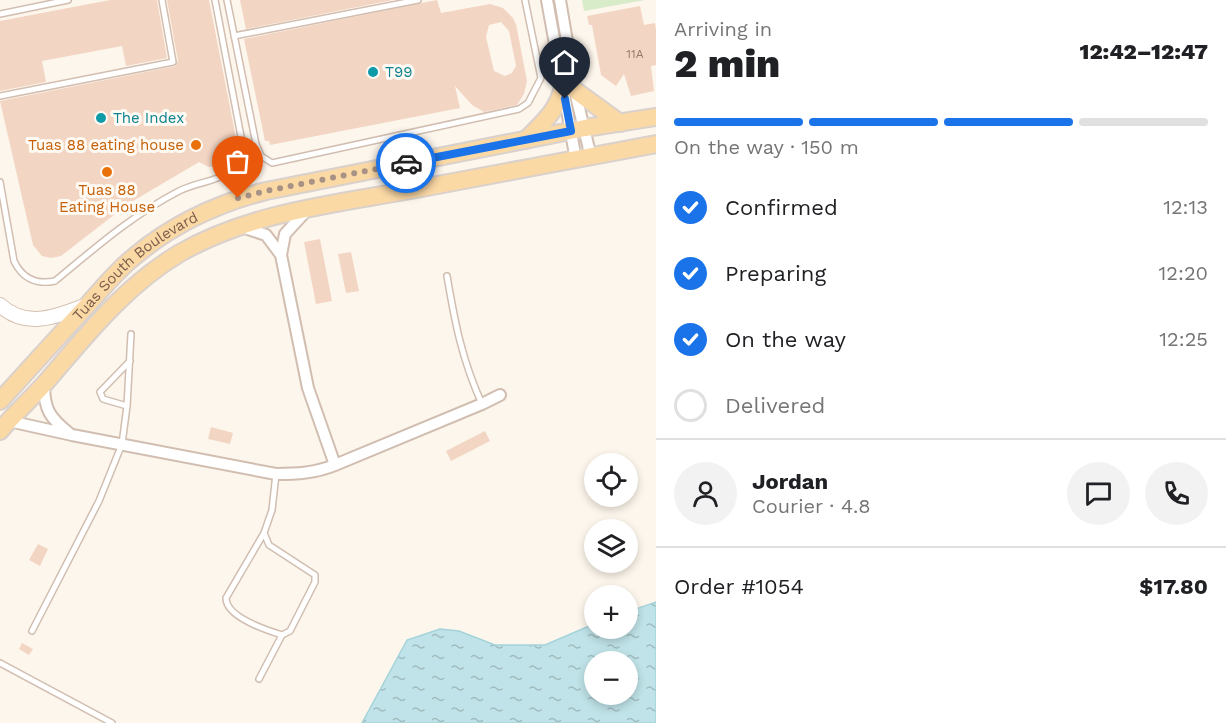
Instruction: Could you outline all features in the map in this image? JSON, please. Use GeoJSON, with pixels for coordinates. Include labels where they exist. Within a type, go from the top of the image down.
{"type":"FeatureCollection","features":[{"type":"Feature","properties":{"kind":"main road"},"geometry":{"type":"LineString","coordinates":[[526,140],[553,113],[569,89],[620,123]]}},
{"type":"Feature","properties":{"kind":"main road","name":"Tuas South Boulevard"},"geometry":{"type":"LineString","coordinates":[[0,401],[134,256],[190,220],[238,198],[526,140],[656,117]]}},
{"type":"Feature","properties":{"kind":"main road","name":"Tuas South Boulevard"},"geometry":{"type":"LineString","coordinates":[[4,426],[105,314],[147,276],[179,254],[239,225],[308,208],[656,144]]}},
{"type":"Feature","properties":{"kind":"street"},"geometry":{"type":"LineString","coordinates":[[547,0],[583,158]]}},
{"type":"Feature","properties":{"kind":"street"},"geometry":{"type":"LineString","coordinates":[[560,0],[569,89]]}},
{"type":"Feature","properties":{"kind":"street"},"geometry":{"type":"LineString","coordinates":[[308,208],[289,228],[281,255],[308,388],[335,465]]}},
{"type":"Feature","properties":{"kind":"street"},"geometry":{"type":"LineString","coordinates":[[239,225],[266,236],[281,255]]}},
{"type":"Feature","properties":{"kind":"street"},"geometry":{"type":"LineString","coordinates":[[0,305],[19,317],[31,320],[54,317],[87,305]]}},
{"type":"Feature","properties":{"kind":"street"},"geometry":{"type":"LineString","coordinates":[[44,384],[45,406],[60,426],[72,435]]}},
{"type":"Feature","properties":{"kind":"street"},"geometry":{"type":"LineString","coordinates":[[4,426],[72,435],[276,474],[309,473],[335,465],[500,395]]}},
{"type":"Feature","properties":{"kind":"lane"},"geometry":{"type":"LineString","coordinates":[[0,14],[68,0]]}},
{"type":"Feature","properties":{"kind":"lane"},"geometry":{"type":"LineString","coordinates":[[0,96],[173,62],[162,0]]}},
{"type":"Feature","properties":{"kind":"lane"},"geometry":{"type":"LineString","coordinates":[[0,182],[17,267],[31,280],[47,283],[55,281],[125,223],[181,190],[223,177],[231,172],[236,166],[243,147],[215,0]]}},
{"type":"Feature","properties":{"kind":"lane"},"geometry":{"type":"LineString","coordinates":[[227,0],[256,144],[261,156],[272,163],[519,109],[528,103],[541,78],[525,0]]}},
{"type":"Feature","properties":{"kind":"lane"},"geometry":{"type":"LineString","coordinates":[[234,36],[418,0]]}},
{"type":"Feature","properties":{"kind":"lane"},"geometry":{"type":"LineString","coordinates":[[447,276],[461,350],[482,404]]}},
{"type":"Feature","properties":{"kind":"lane"},"geometry":{"type":"LineString","coordinates":[[32,631],[99,501],[122,444],[127,406],[131,334]]}},
{"type":"Feature","properties":{"kind":"lane"},"geometry":{"type":"LineString","coordinates":[[127,406],[103,399],[100,392],[130,361]]}},
{"type":"Feature","properties":{"kind":"lane"},"geometry":{"type":"LineString","coordinates":[[264,533],[269,545],[315,575],[315,582],[290,632],[282,635],[257,626],[229,610],[226,602],[226,598],[264,533],[272,510],[276,474]]}},
{"type":"Feature","properties":{"kind":"lane"},"geometry":{"type":"LineString","coordinates":[[260,679],[282,635]]}},
{"type":"Feature","properties":{"kind":"lane"},"geometry":{"type":"LineString","coordinates":[[0,663],[112,723]]}},
{"type":"Feature","properties":{"kind":"green space"},"geometry":{"type":"Polygon","coordinates":[[[582,0],[645,0],[584,11],[582,0]]]}},
{"type":"Feature","properties":{"kind":"water"},"geometry":{"type":"Polygon","coordinates":[[[656,602],[656,723],[362,723],[407,640],[440,629],[459,631],[495,645],[545,645],[584,628],[584,639],[638,639],[638,608],[656,602]]]}},
{"type":"Feature","properties":{"kind":"building"},"geometry":{"type":"Polygon","coordinates":[[[110,0],[157,0],[167,58],[126,66],[122,46],[42,61],[46,82],[0,91],[0,21],[110,0]]]}},
{"type":"Feature","properties":{"kind":"building","name":"The Index"},"geometry":{"type":"Polygon","coordinates":[[[167,0],[209,0],[236,138],[233,156],[220,166],[209,167],[199,162],[128,204],[61,256],[51,258],[42,256],[33,245],[0,101],[176,66],[178,61],[167,0]]]}},
{"type":"Feature","properties":{"kind":"building"},"geometry":{"type":"Polygon","coordinates":[[[240,0],[393,0],[246,29],[240,0]]]}},
{"type":"Feature","properties":{"kind":"building","name":"T99"},"geometry":{"type":"Polygon","coordinates":[[[437,0],[441,13],[490,4],[503,8],[516,24],[527,81],[524,94],[517,105],[484,112],[472,105],[455,86],[460,108],[270,145],[269,141],[265,141],[244,39],[437,0]],[[501,22],[489,25],[486,37],[494,71],[505,76],[512,73],[516,66],[509,31],[501,22]]]}},
{"type":"Feature","properties":{"kind":"building"},"geometry":{"type":"Polygon","coordinates":[[[640,6],[644,25],[655,23],[656,65],[651,66],[654,91],[631,96],[624,74],[616,86],[601,75],[592,25],[589,25],[587,16],[640,6]]]}},
{"type":"Feature","properties":{"kind":"building"},"geometry":{"type":"Polygon","coordinates":[[[320,239],[332,301],[316,304],[304,242],[320,239]]]}},
{"type":"Feature","properties":{"kind":"building"},"geometry":{"type":"Polygon","coordinates":[[[351,252],[359,291],[346,293],[338,254],[351,252]]]}},
{"type":"Feature","properties":{"kind":"building"},"geometry":{"type":"Polygon","coordinates":[[[211,427],[233,433],[230,444],[208,439],[211,427]]]}},
{"type":"Feature","properties":{"kind":"building"},"geometry":{"type":"Polygon","coordinates":[[[485,431],[490,441],[451,461],[446,451],[485,431]]]}},
{"type":"Feature","properties":{"kind":"building"},"geometry":{"type":"Polygon","coordinates":[[[38,544],[48,549],[40,566],[29,560],[38,544]]]}},
{"type":"Feature","properties":{"kind":"building"},"geometry":{"type":"Polygon","coordinates":[[[22,643],[33,649],[29,655],[19,649],[22,643]]]}},
{"type":"Feature","properties":{"kind":"way so far"},"geometry":{"type":"LineString","coordinates":[[238,198],[406,163]]}},
{"type":"Feature","properties":{"kind":"place","name":"T99"},"geometry":{"type":"Point","coordinates":[373,72]}},
{"type":"Feature","properties":{"kind":"place","name":"The Index"},"geometry":{"type":"Point","coordinates":[101,118]}},
{"type":"Feature","properties":{"kind":"place","name":"Tuas 88 eating house"},"geometry":{"type":"Point","coordinates":[196,145]}},
{"type":"Feature","properties":{"kind":"place","name":"Tuas 88 Eating House"},"geometry":{"type":"Point","coordinates":[107,172]}},
{"type":"Feature","properties":{"kind":"route"},"geometry":{"type":"LineString","coordinates":[[406,163],[571,131],[565,99]]}}]}
